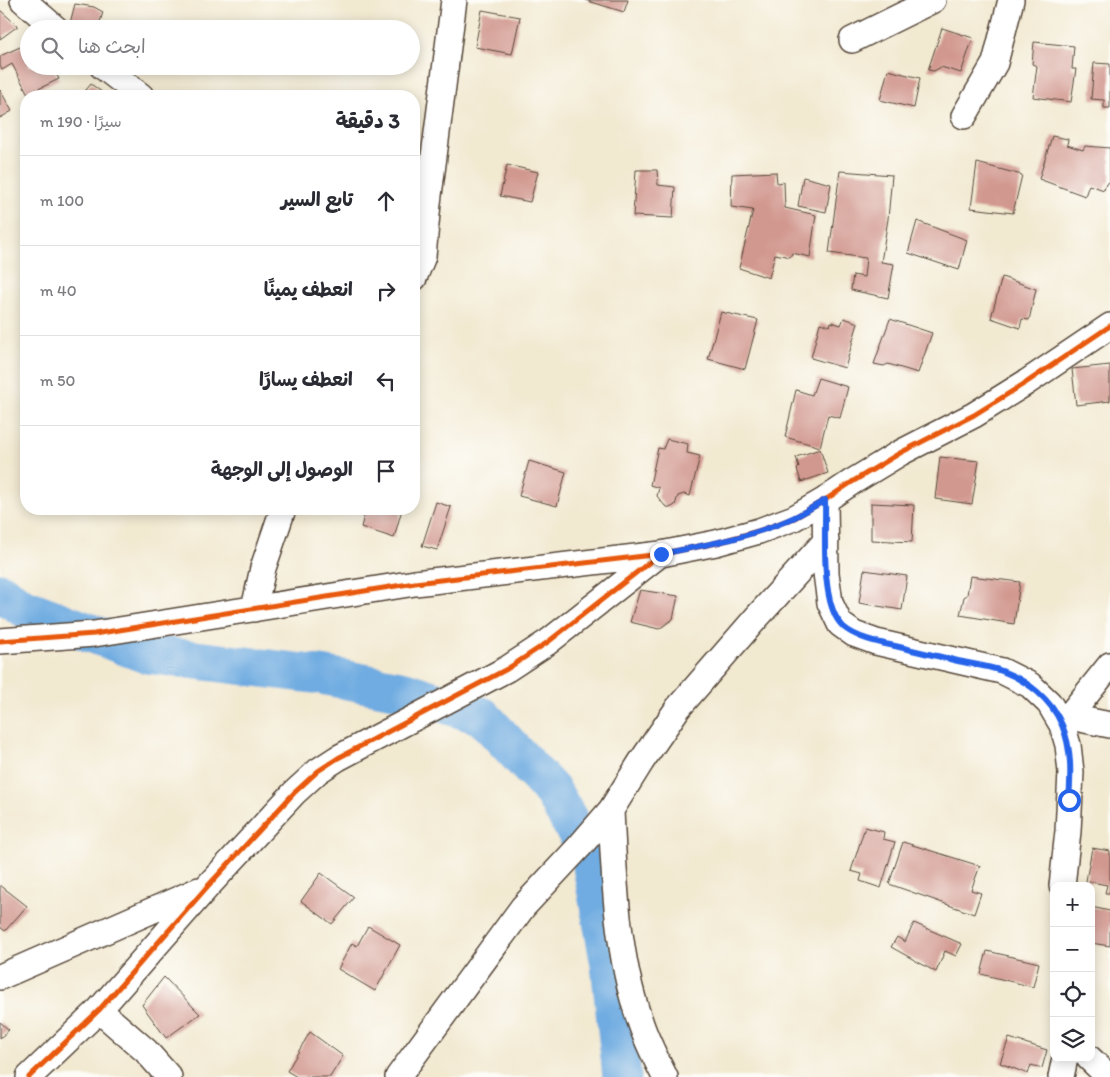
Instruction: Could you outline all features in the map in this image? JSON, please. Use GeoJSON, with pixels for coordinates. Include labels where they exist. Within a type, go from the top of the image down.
{"type":"FeatureCollection","features":[{"type":"Feature","properties":{"kind":"street"},"geometry":{"type":"LineString","coordinates":[[23,0],[46,20]]}},
{"type":"Feature","properties":{"kind":"street"},"geometry":{"type":"LineString","coordinates":[[420,263],[423,256],[421,202],[454,0]]}},
{"type":"Feature","properties":{"kind":"street"},"geometry":{"type":"LineString","coordinates":[[852,40],[933,0]]}},
{"type":"Feature","properties":{"kind":"street"},"geometry":{"type":"LineString","coordinates":[[964,116],[995,63],[1011,0]]}},
{"type":"Feature","properties":{"kind":"street"},"geometry":{"type":"LineString","coordinates":[[114,75],[133,90]]}},
{"type":"Feature","properties":{"kind":"street"},"geometry":{"type":"LineString","coordinates":[[0,641],[94,634],[415,583],[661,554],[716,543],[759,531],[794,518],[900,453],[974,415],[1110,326]]}},
{"type":"Feature","properties":{"kind":"street"},"geometry":{"type":"LineString","coordinates":[[825,500],[826,573],[830,603],[840,624],[854,634],[876,642],[1002,671],[1030,685],[1066,721],[1071,772],[1068,831],[1062,882]]}},
{"type":"Feature","properties":{"kind":"street"},"geometry":{"type":"LineString","coordinates":[[254,609],[263,568],[281,515]]}},
{"type":"Feature","properties":{"kind":"street"},"geometry":{"type":"LineString","coordinates":[[398,1077],[523,907],[611,810],[678,708],[826,541]]}},
{"type":"Feature","properties":{"kind":"street"},"geometry":{"type":"LineString","coordinates":[[29,1077],[99,1010],[206,888],[318,771],[338,758],[507,669],[548,642],[661,554]]}},
{"type":"Feature","properties":{"kind":"street"},"geometry":{"type":"LineString","coordinates":[[1066,721],[1110,665]]}},
{"type":"Feature","properties":{"kind":"street"},"geometry":{"type":"LineString","coordinates":[[1066,721],[1110,725]]}},
{"type":"Feature","properties":{"kind":"street"},"geometry":{"type":"LineString","coordinates":[[611,810],[613,873],[626,973],[640,1022],[665,1077]]}},
{"type":"Feature","properties":{"kind":"street"},"geometry":{"type":"LineString","coordinates":[[0,977],[206,888]]}},
{"type":"Feature","properties":{"kind":"street"},"geometry":{"type":"LineString","coordinates":[[99,1010],[146,1051],[169,1077]]}},
{"type":"Feature","properties":{"kind":"street"},"geometry":{"type":"LineString","coordinates":[[1061,1077],[1064,1062]]}},
{"type":"Feature","properties":{"kind":"street"},"geometry":{"type":"LineString","coordinates":[[1093,1062],[1109,1077]]}},
{"type":"Feature","properties":{"kind":"building"},"geometry":{"type":"Polygon","coordinates":[[[585,0],[628,0],[624,12],[585,0]]]}},
{"type":"Feature","properties":{"kind":"building"},"geometry":{"type":"Polygon","coordinates":[[[75,4],[94,7],[103,12],[101,20],[71,20],[75,4]]]}},
{"type":"Feature","properties":{"kind":"building"},"geometry":{"type":"Polygon","coordinates":[[[0,10],[18,26],[0,39],[0,10]]]}},
{"type":"Feature","properties":{"kind":"building"},"geometry":{"type":"Polygon","coordinates":[[[482,10],[520,17],[512,54],[475,47],[482,10]]]}},
{"type":"Feature","properties":{"kind":"building"},"geometry":{"type":"Polygon","coordinates":[[[942,28],[973,38],[961,73],[941,67],[934,71],[928,70],[942,28]]]}},
{"type":"Feature","properties":{"kind":"building"},"geometry":{"type":"Polygon","coordinates":[[[1034,42],[1074,46],[1072,69],[1076,69],[1071,102],[1033,97],[1037,66],[1032,64],[1034,42]]]}},
{"type":"Feature","properties":{"kind":"building"},"geometry":{"type":"Polygon","coordinates":[[[20,47],[20,75],[57,75],[59,79],[36,90],[26,90],[12,64],[2,70],[0,56],[20,47]]]}},
{"type":"Feature","properties":{"kind":"building"},"geometry":{"type":"Polygon","coordinates":[[[1094,63],[1110,64],[1110,108],[1104,108],[1104,100],[1091,99],[1094,63]]]}},
{"type":"Feature","properties":{"kind":"building"},"geometry":{"type":"Polygon","coordinates":[[[888,70],[920,78],[914,108],[880,100],[888,70]]]}},
{"type":"Feature","properties":{"kind":"building"},"geometry":{"type":"Polygon","coordinates":[[[91,84],[99,90],[86,90],[91,84]]]}},
{"type":"Feature","properties":{"kind":"building"},"geometry":{"type":"Polygon","coordinates":[[[0,90],[12,111],[0,118],[0,90]]]}},
{"type":"Feature","properties":{"kind":"building"},"geometry":{"type":"Polygon","coordinates":[[[1052,136],[1068,139],[1067,145],[1083,150],[1085,146],[1110,148],[1110,182],[1106,184],[1104,190],[1089,185],[1085,196],[1039,179],[1052,136]]]}},
{"type":"Feature","properties":{"kind":"building"},"geometry":{"type":"Polygon","coordinates":[[[977,163],[1022,175],[1013,213],[971,208],[977,163]]]}},
{"type":"Feature","properties":{"kind":"building"},"geometry":{"type":"Polygon","coordinates":[[[507,165],[538,172],[530,202],[500,196],[507,165]]]}},
{"type":"Feature","properties":{"kind":"building"},"geometry":{"type":"Polygon","coordinates":[[[636,170],[657,170],[658,185],[675,187],[673,218],[633,216],[636,170]]]}},
{"type":"Feature","properties":{"kind":"building"},"geometry":{"type":"Polygon","coordinates":[[[840,171],[892,175],[888,219],[881,262],[894,264],[888,298],[851,290],[853,275],[864,277],[866,258],[829,253],[840,171]]]}},
{"type":"Feature","properties":{"kind":"building"},"geometry":{"type":"Polygon","coordinates":[[[776,172],[777,183],[784,182],[785,208],[816,215],[810,257],[792,253],[790,257],[775,254],[769,278],[739,268],[753,210],[731,207],[732,174],[776,172]]]}},
{"type":"Feature","properties":{"kind":"building"},"geometry":{"type":"Polygon","coordinates":[[[803,177],[831,184],[826,212],[798,206],[803,177]]]}},
{"type":"Feature","properties":{"kind":"building"},"geometry":{"type":"Polygon","coordinates":[[[917,221],[967,240],[959,270],[908,253],[917,221]]]}},
{"type":"Feature","properties":{"kind":"building"},"geometry":{"type":"Polygon","coordinates":[[[1002,277],[1036,289],[1029,320],[1022,319],[1020,328],[991,318],[1002,277]]]}},
{"type":"Feature","properties":{"kind":"building"},"geometry":{"type":"Polygon","coordinates":[[[721,312],[758,320],[745,369],[708,359],[721,312]]]}},
{"type":"Feature","properties":{"kind":"building"},"geometry":{"type":"Polygon","coordinates":[[[844,318],[858,323],[845,368],[811,358],[820,323],[830,326],[831,322],[841,325],[844,318]]]}},
{"type":"Feature","properties":{"kind":"building"},"geometry":{"type":"Polygon","coordinates":[[[890,319],[932,333],[918,373],[888,364],[884,366],[874,364],[890,319]]]}},
{"type":"Feature","properties":{"kind":"building"},"geometry":{"type":"Polygon","coordinates":[[[1110,365],[1110,401],[1076,405],[1072,369],[1110,365]]]}},
{"type":"Feature","properties":{"kind":"building"},"geometry":{"type":"Polygon","coordinates":[[[818,378],[848,387],[840,418],[828,415],[820,447],[785,437],[796,390],[812,395],[818,378]]]}},
{"type":"Feature","properties":{"kind":"building"},"geometry":{"type":"Polygon","coordinates":[[[667,439],[688,444],[687,453],[700,456],[690,496],[684,494],[678,496],[675,505],[670,508],[665,506],[657,496],[659,488],[650,485],[658,448],[663,449],[667,439]]]}},
{"type":"Feature","properties":{"kind":"building"},"geometry":{"type":"Polygon","coordinates":[[[820,449],[828,473],[801,482],[796,457],[820,449]]]}},
{"type":"Feature","properties":{"kind":"building"},"geometry":{"type":"Polygon","coordinates":[[[940,457],[979,461],[972,504],[935,499],[940,457]]]}},
{"type":"Feature","properties":{"kind":"building"},"geometry":{"type":"Polygon","coordinates":[[[529,461],[566,472],[557,506],[519,496],[529,461]]]}},
{"type":"Feature","properties":{"kind":"building"},"geometry":{"type":"Polygon","coordinates":[[[436,502],[451,507],[437,550],[422,546],[436,502]]]}},
{"type":"Feature","properties":{"kind":"building"},"geometry":{"type":"Polygon","coordinates":[[[871,503],[914,505],[912,542],[871,540],[871,503]]]}},
{"type":"Feature","properties":{"kind":"building"},"geometry":{"type":"Polygon","coordinates":[[[364,515],[400,515],[394,538],[361,527],[364,515]]]}},
{"type":"Feature","properties":{"kind":"building"},"geometry":{"type":"Polygon","coordinates":[[[864,570],[907,576],[902,610],[859,603],[864,570]]]}},
{"type":"Feature","properties":{"kind":"building"},"geometry":{"type":"Polygon","coordinates":[[[970,576],[1020,582],[1014,624],[960,615],[964,597],[967,595],[970,576]]]}},
{"type":"Feature","properties":{"kind":"building"},"geometry":{"type":"Polygon","coordinates":[[[640,590],[678,596],[673,619],[659,629],[630,622],[640,590]]]}},
{"type":"Feature","properties":{"kind":"building"},"geometry":{"type":"Polygon","coordinates":[[[865,827],[884,832],[883,839],[895,842],[881,888],[860,881],[862,874],[851,871],[865,827]]]}},
{"type":"Feature","properties":{"kind":"building"},"geometry":{"type":"Polygon","coordinates":[[[903,842],[980,866],[971,890],[981,893],[974,914],[889,884],[903,842]]]}},
{"type":"Feature","properties":{"kind":"building"},"geometry":{"type":"Polygon","coordinates":[[[1092,848],[1110,851],[1110,893],[1105,893],[1107,885],[1086,881],[1092,848]]]}},
{"type":"Feature","properties":{"kind":"building"},"geometry":{"type":"Polygon","coordinates":[[[321,873],[354,897],[332,924],[301,901],[321,873]]]}},
{"type":"Feature","properties":{"kind":"building"},"geometry":{"type":"Polygon","coordinates":[[[0,885],[27,906],[5,931],[0,927],[0,885]]]}},
{"type":"Feature","properties":{"kind":"building"},"geometry":{"type":"Polygon","coordinates":[[[1095,908],[1110,911],[1110,946],[1095,944],[1095,908]]]}},
{"type":"Feature","properties":{"kind":"building"},"geometry":{"type":"Polygon","coordinates":[[[914,923],[962,944],[956,956],[945,951],[936,972],[891,947],[897,937],[905,942],[914,923]]]}},
{"type":"Feature","properties":{"kind":"building"},"geometry":{"type":"Polygon","coordinates":[[[368,926],[400,945],[375,991],[338,969],[352,943],[357,946],[368,926]]]}},
{"type":"Feature","properties":{"kind":"building"},"geometry":{"type":"Polygon","coordinates":[[[987,951],[1039,963],[1033,987],[981,974],[987,951]]]}},
{"type":"Feature","properties":{"kind":"building"},"geometry":{"type":"Polygon","coordinates":[[[164,977],[200,1014],[166,1038],[142,1005],[164,977]]]}},
{"type":"Feature","properties":{"kind":"building"},"geometry":{"type":"Polygon","coordinates":[[[0,1022],[9,1030],[0,1038],[0,1022]]]}},
{"type":"Feature","properties":{"kind":"building"},"geometry":{"type":"Polygon","coordinates":[[[310,1032],[343,1056],[330,1077],[297,1077],[287,1071],[310,1032]]]}},
{"type":"Feature","properties":{"kind":"building"},"geometry":{"type":"Polygon","coordinates":[[[1009,1038],[1047,1050],[1042,1068],[1031,1065],[1028,1074],[1000,1063],[1009,1038]]]}},
{"type":"Feature","properties":{"kind":"waterway"},"geometry":{"type":"LineString","coordinates":[[0,592],[22,607],[146,654],[321,675],[405,691],[482,716],[552,791],[590,856],[610,965],[622,1077]]}},
{"type":"Feature","properties":{"kind":"cycle path"},"geometry":{"type":"LineString","coordinates":[[0,641],[94,634],[415,583],[661,554],[716,543],[759,531],[794,518],[900,453],[974,415],[1110,326]]}},
{"type":"Feature","properties":{"kind":"cycle path"},"geometry":{"type":"LineString","coordinates":[[29,1077],[99,1010],[206,888],[294,793],[318,771],[338,758],[507,669],[548,642],[660,554]]}},
{"type":"Feature","properties":{"kind":"route"},"geometry":{"type":"LineString","coordinates":[[661,554],[716,543],[759,531],[794,518],[825,500],[826,573],[830,603],[840,624],[854,634],[876,642],[1002,671],[1030,685],[1049,703],[1062,725],[1068,745],[1071,772],[1069,800]]}}]}
